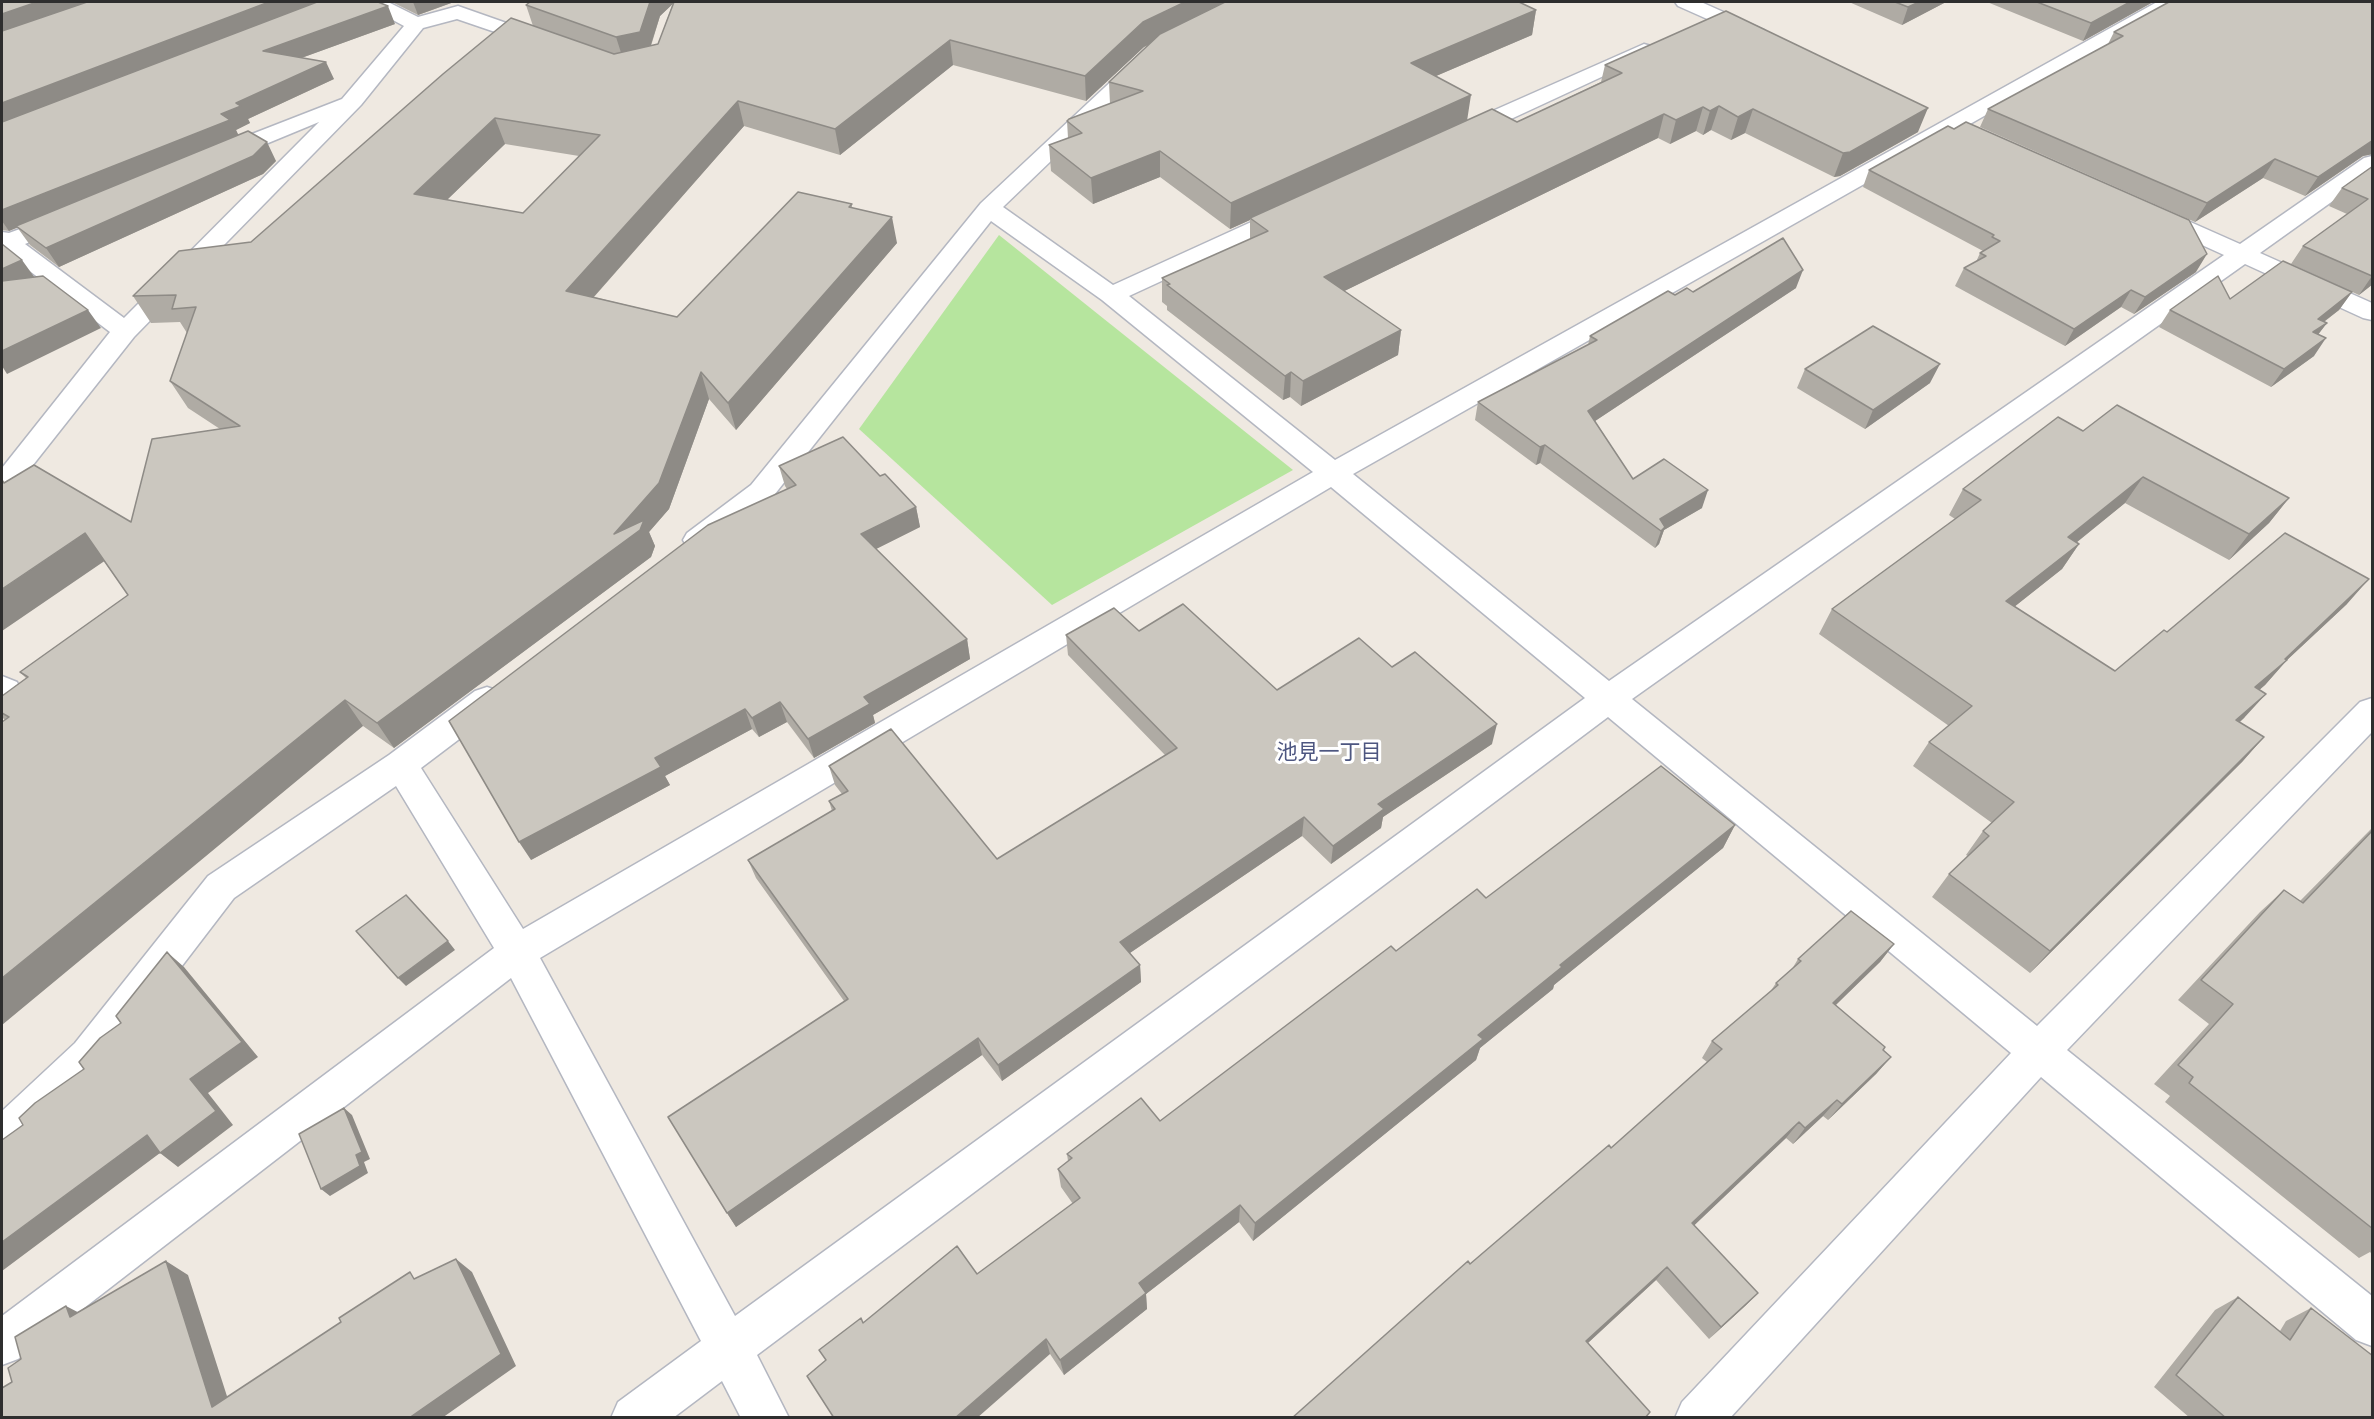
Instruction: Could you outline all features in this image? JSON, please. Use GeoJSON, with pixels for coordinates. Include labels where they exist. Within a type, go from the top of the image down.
{"type":"FeatureCollection","features":[{"type":"Feature","properties":{"kind":"street"},"geometry":{"type":"LineString","coordinates":[[374,2],[416,24]]}},
{"type":"Feature","properties":{"kind":"street"},"geometry":{"type":"LineString","coordinates":[[1684,2],[1781,46]]}},
{"type":"Feature","properties":{"kind":"street"},"geometry":{"type":"LineString","coordinates":[[2,1344],[517,952],[1333,473],[2171,2]]}},
{"type":"Feature","properties":{"kind":"street"},"geometry":{"type":"LineString","coordinates":[[1695,26],[1738,6]]}},
{"type":"Feature","properties":{"kind":"street"},"geometry":{"type":"LineString","coordinates":[[2,489],[23,458],[125,331],[353,100],[416,24],[458,12],[557,48]]}},
{"type":"Feature","properties":{"kind":"street"},"geometry":{"type":"LineString","coordinates":[[1446,141],[1663,41]]}},
{"type":"Feature","properties":{"kind":"street"},"geometry":{"type":"LineString","coordinates":[[676,557],[762,492],[989,208],[1152,53],[1162,48]]}},
{"type":"Feature","properties":{"kind":"street"},"geometry":{"type":"LineString","coordinates":[[202,162],[353,100]]}},
{"type":"Feature","properties":{"kind":"street"},"geometry":{"type":"LineString","coordinates":[[634,1418],[729,1345],[1609,698],[2373,163]]}},
{"type":"Feature","properties":{"kind":"street"},"geometry":{"type":"LineString","coordinates":[[1111,295],[1306,205]]}},
{"type":"Feature","properties":{"kind":"street"},"geometry":{"type":"LineString","coordinates":[[2135,206],[2373,312]]}},
{"type":"Feature","properties":{"kind":"street"},"geometry":{"type":"LineString","coordinates":[[989,208],[1111,295],[1333,473],[2373,1324]]}},
{"type":"Feature","properties":{"kind":"street"},"geometry":{"type":"LineString","coordinates":[[4,241],[83,212]]}},
{"type":"Feature","properties":{"kind":"street"},"geometry":{"type":"LineString","coordinates":[[4,241],[125,331]]}},
{"type":"Feature","properties":{"kind":"street"},"geometry":{"type":"LineString","coordinates":[[2,438],[23,458]]}},
{"type":"Feature","properties":{"kind":"street"},"geometry":{"type":"LineString","coordinates":[[2,1138],[89,1056],[221,887],[401,765],[505,686]]}},
{"type":"Feature","properties":{"kind":"street"},"geometry":{"type":"LineString","coordinates":[[1698,1418],[2039,1051],[2373,711]]}},
{"type":"Feature","properties":{"kind":"street"},"geometry":{"type":"LineString","coordinates":[[401,765],[517,952],[766,1418]]}},
{"type":"Feature","properties":{"kind":"green space"},"geometry":{"type":"Polygon","coordinates":[[[999,235],[1293,470],[1052,605],[859,429],[999,235]]]}},
{"type":"Feature","properties":{"kind":"building"},"geometry":{"type":"Polygon","coordinates":[[[2,2],[37,2],[2,14],[2,2]]]}},
{"type":"Feature","properties":{"kind":"building"},"geometry":{"type":"Polygon","coordinates":[[[87,2],[269,2],[2,103],[2,31],[87,2]]]}},
{"type":"Feature","properties":{"kind":"building"},"geometry":{"type":"Polygon","coordinates":[[[317,2],[378,2],[388,6],[263,51],[326,62],[236,103],[241,106],[221,114],[230,120],[2,210],[2,122],[317,2]]]}},
{"type":"Feature","properties":{"kind":"building"},"geometry":{"type":"Polygon","coordinates":[[[530,2],[650,2],[640,32],[616,37],[526,5],[530,2]]]}},
{"type":"Feature","properties":{"kind":"building"},"geometry":{"type":"Polygon","coordinates":[[[674,2],[1185,2],[1143,22],[1085,76],[950,40],[835,129],[738,101],[566,291],[677,317],[798,192],[852,204],[849,207],[892,217],[728,403],[701,372],[659,483],[614,534],[644,520],[640,530],[377,723],[345,700],[2,978],[2,722],[9,717],[2,713],[2,696],[28,677],[20,672],[128,595],[85,533],[2,589],[2,480],[4,483],[34,465],[131,522],[152,439],[240,426],[170,381],[196,307],[172,309],[176,295],[133,296],[179,251],[251,242],[443,74],[511,18],[614,54],[658,44],[674,2]],[[495,118],[414,194],[523,213],[600,135],[495,118]]]}},
{"type":"Feature","properties":{"kind":"building"},"geometry":{"type":"Polygon","coordinates":[[[1225,2],[1519,2],[1536,10],[1411,63],[1471,95],[1231,203],[1160,151],[1091,178],[1049,145],[1082,133],[1067,121],[1069,119],[1143,91],[1109,82],[1160,34],[1225,2]]]}},
{"type":"Feature","properties":{"kind":"building"},"geometry":{"type":"Polygon","coordinates":[[[1895,2],[1919,2],[1908,7],[1895,2]]]}},
{"type":"Feature","properties":{"kind":"building"},"geometry":{"type":"Polygon","coordinates":[[[2037,2],[2130,2],[2091,23],[2037,2]]]}},
{"type":"Feature","properties":{"kind":"building"},"geometry":{"type":"Polygon","coordinates":[[[2169,2],[2373,2],[2373,140],[2318,177],[2275,159],[2207,203],[1988,109],[2123,36],[2114,32],[2169,2]]]}},
{"type":"Feature","properties":{"kind":"building"},"geometry":{"type":"Polygon","coordinates":[[[1726,11],[1928,108],[1850,152],[1843,153],[1753,109],[1738,117],[1719,106],[1710,111],[1703,107],[1676,120],[1664,114],[1324,277],[1401,330],[1303,381],[1291,372],[1285,376],[1167,285],[1170,284],[1162,278],[1268,231],[1250,218],[1492,109],[1517,122],[1622,73],[1605,65],[1726,11]]]}},
{"type":"Feature","properties":{"kind":"building"},"geometry":{"type":"Polygon","coordinates":[[[1966,122],[2189,220],[2207,254],[2145,297],[2131,290],[2074,329],[1964,268],[1986,256],[1980,253],[2000,241],[1992,237],[1994,235],[1869,170],[1948,126],[1954,129],[1966,122]]]}},
{"type":"Feature","properties":{"kind":"building"},"geometry":{"type":"Polygon","coordinates":[[[248,131],[267,142],[253,156],[46,248],[16,226],[248,131]]]}},
{"type":"Feature","properties":{"kind":"building"},"geometry":{"type":"Polygon","coordinates":[[[2373,166],[2372,276],[2303,246],[2368,199],[2342,188],[2373,166]]]}},
{"type":"Feature","properties":{"kind":"building"},"geometry":{"type":"Polygon","coordinates":[[[1783,238],[1803,270],[1588,411],[1633,479],[1664,459],[1708,490],[1660,519],[1665,527],[1661,531],[1545,445],[1540,447],[1478,402],[1597,340],[1590,336],[1668,291],[1675,295],[1687,288],[1693,292],[1783,238]]]}},
{"type":"Feature","properties":{"kind":"building"},"geometry":{"type":"Polygon","coordinates":[[[2,244],[22,260],[2,269],[2,244]]]}},
{"type":"Feature","properties":{"kind":"building"},"geometry":{"type":"Polygon","coordinates":[[[2283,261],[2352,292],[2318,319],[2327,323],[2313,332],[2326,338],[2284,369],[2170,310],[2218,276],[2230,299],[2283,261]]]}},
{"type":"Feature","properties":{"kind":"building"},"geometry":{"type":"Polygon","coordinates":[[[43,276],[88,310],[2,351],[2,281],[43,276]]]}},
{"type":"Feature","properties":{"kind":"building"},"geometry":{"type":"Polygon","coordinates":[[[1873,326],[1940,364],[1873,410],[1805,369],[1873,326]]]}},
{"type":"Feature","properties":{"kind":"building"},"geometry":{"type":"Polygon","coordinates":[[[2117,405],[2289,498],[2249,534],[2143,477],[2068,537],[2079,544],[2006,601],[2115,671],[2164,630],[2167,632],[2285,533],[2369,579],[2285,659],[2287,660],[2255,687],[2266,694],[2236,720],[2264,737],[2050,951],[1949,874],[1989,836],[1983,831],[2014,802],[1929,742],[1972,706],[1832,609],[1981,500],[1963,489],[2058,417],[2083,431],[2117,405]]]}},
{"type":"Feature","properties":{"kind":"building"},"geometry":{"type":"Polygon","coordinates":[[[843,437],[880,476],[885,474],[916,507],[861,534],[967,639],[864,697],[870,704],[808,739],[780,702],[752,718],[745,709],[655,758],[661,767],[519,842],[449,721],[708,525],[796,485],[779,466],[843,437]]]}},
{"type":"Feature","properties":{"kind":"building"},"geometry":{"type":"Polygon","coordinates":[[[1183,604],[1277,690],[1359,638],[1392,667],[1415,652],[1497,724],[1378,804],[1384,809],[1333,846],[1304,817],[1120,942],[1140,965],[998,1065],[978,1038],[727,1213],[668,1117],[848,999],[748,860],[835,809],[829,801],[848,791],[829,766],[891,729],[997,859],[1177,748],[1066,635],[1114,608],[1139,631],[1183,604]]]}},
{"type":"Feature","properties":{"kind":"building"},"geometry":{"type":"Polygon","coordinates":[[[1661,766],[1735,825],[1560,965],[1562,967],[1478,1035],[1483,1039],[1255,1223],[1240,1205],[1139,1283],[1146,1293],[1060,1360],[1046,1339],[955,1418],[834,1418],[807,1376],[826,1360],[819,1350],[861,1318],[863,1323],[957,1246],[977,1274],[1080,1198],[1058,1169],[1072,1158],[1067,1154],[1141,1098],[1160,1121],[1391,946],[1396,951],[1477,889],[1486,898],[1661,766]]]}},
{"type":"Feature","properties":{"kind":"building"},"geometry":{"type":"Polygon","coordinates":[[[2373,830],[2373,1229],[2189,1083],[2193,1077],[2178,1065],[2233,1004],[2201,980],[2284,890],[2303,903],[2373,830]]]}},
{"type":"Feature","properties":{"kind":"building"},"geometry":{"type":"Polygon","coordinates":[[[406,895],[448,941],[398,978],[356,931],[406,895]]]}},
{"type":"Feature","properties":{"kind":"building"},"geometry":{"type":"Polygon","coordinates":[[[1851,911],[1894,944],[1833,1003],[1885,1047],[1883,1050],[1891,1057],[1842,1104],[1837,1100],[1805,1128],[1799,1122],[1692,1223],[1758,1293],[1721,1327],[1667,1267],[1586,1341],[1650,1412],[1645,1418],[1292,1418],[1468,1261],[1470,1264],[1609,1145],[1611,1148],[1722,1049],[1712,1041],[1778,985],[1776,983],[1801,961],[1798,959],[1851,911]]]}},
{"type":"Feature","properties":{"kind":"building"},"geometry":{"type":"Polygon","coordinates":[[[167,952],[242,1042],[190,1079],[216,1111],[160,1153],[147,1135],[2,1242],[2,1140],[23,1125],[19,1118],[35,1103],[84,1069],[79,1062],[100,1038],[121,1023],[116,1016],[167,952]]]}},
{"type":"Feature","properties":{"kind":"building"},"geometry":{"type":"Polygon","coordinates":[[[344,1108],[362,1152],[356,1155],[360,1166],[321,1189],[299,1134],[344,1108]]]}},
{"type":"Feature","properties":{"kind":"building"},"geometry":{"type":"Polygon","coordinates":[[[456,1259],[501,1354],[409,1418],[2,1418],[2,1388],[12,1382],[8,1368],[21,1359],[15,1337],[66,1306],[70,1317],[166,1261],[212,1407],[341,1322],[339,1318],[410,1272],[414,1279],[456,1259]]]}},
{"type":"Feature","properties":{"kind":"building"},"geometry":{"type":"Polygon","coordinates":[[[2238,1297],[2290,1340],[2311,1308],[2373,1356],[2373,1418],[2226,1418],[2176,1375],[2238,1297]]]}},
{"type":"Feature","properties":{"kind":"district","name":"池見一丁目"},"geometry":{"type":"Point","coordinates":[1329,753]}}]}
